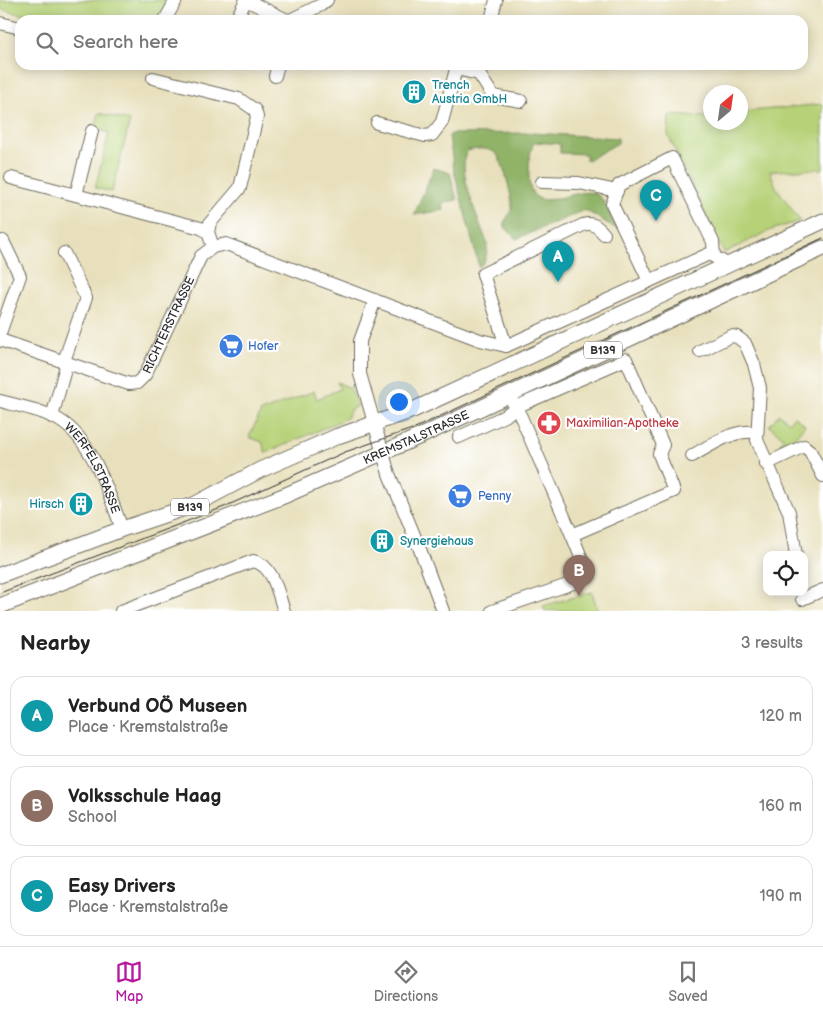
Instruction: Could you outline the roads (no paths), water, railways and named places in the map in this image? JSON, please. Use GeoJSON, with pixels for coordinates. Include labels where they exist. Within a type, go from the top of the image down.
{"type":"FeatureCollection","features":[{"type":"Feature","properties":{"kind":"main road","name":"KREMSTALSTRASSE"},"geometry":{"type":"LineString","coordinates":[[0,575],[122,529],[194,505],[260,470],[338,436],[413,410],[823,221]]}},
{"type":"Feature","properties":{"kind":"main road","name":"KREMSTALSTRASSE"},"geometry":{"type":"LineString","coordinates":[[0,606],[230,518],[383,452],[823,248]]}},
{"type":"Feature","properties":{"kind":"street"},"geometry":{"type":"LineString","coordinates":[[168,15],[176,0]]}},
{"type":"Feature","properties":{"kind":"street"},"geometry":{"type":"LineString","coordinates":[[238,15],[246,0],[278,15]]}},
{"type":"Feature","properties":{"kind":"street"},"geometry":{"type":"LineString","coordinates":[[300,15],[321,6],[327,0]]}},
{"type":"Feature","properties":{"kind":"street"},"geometry":{"type":"LineString","coordinates":[[492,15],[496,0]]}},
{"type":"Feature","properties":{"kind":"street"},"geometry":{"type":"LineString","coordinates":[[0,23],[15,27]]}},
{"type":"Feature","properties":{"kind":"street"},"geometry":{"type":"LineString","coordinates":[[377,123],[425,136],[432,135],[442,122],[456,70]]}},
{"type":"Feature","properties":{"kind":"street"},"geometry":{"type":"LineString","coordinates":[[480,70],[493,96],[521,101]]}},
{"type":"Feature","properties":{"kind":"street"},"geometry":{"type":"LineString","coordinates":[[153,78],[239,99],[255,110],[257,118],[240,188],[210,223],[208,232],[212,246],[233,245],[375,300],[502,346],[709,254],[729,265]]}},
{"type":"Feature","properties":{"kind":"street"},"geometry":{"type":"LineString","coordinates":[[76,195],[92,131]]}},
{"type":"Feature","properties":{"kind":"street"},"geometry":{"type":"LineString","coordinates":[[649,281],[612,204],[619,185],[672,158],[713,242],[714,256]]}},
{"type":"Feature","properties":{"kind":"street"},"geometry":{"type":"LineString","coordinates":[[11,178],[201,228],[208,232]]}},
{"type":"Feature","properties":{"kind":"street"},"geometry":{"type":"LineString","coordinates":[[542,182],[579,183],[617,191]]}},
{"type":"Feature","properties":{"kind":"street"},"geometry":{"type":"LineString","coordinates":[[502,346],[483,274],[583,225],[590,223],[597,226],[604,234]]}},
{"type":"Feature","properties":{"kind":"street"},"geometry":{"type":"LineString","coordinates":[[0,334],[20,276],[3,241]]}},
{"type":"Feature","properties":{"kind":"street","name":"RICHTERSTRASSE"},"geometry":{"type":"LineString","coordinates":[[0,340],[129,384],[136,383],[145,375],[196,265],[201,256],[212,246]]}},
{"type":"Feature","properties":{"kind":"street","name":"WERFELSTRASSE"},"geometry":{"type":"LineString","coordinates":[[52,417],[65,362],[86,298],[64,253]]}},
{"type":"Feature","properties":{"kind":"street"},"geometry":{"type":"LineString","coordinates":[[375,300],[360,341],[360,374],[383,452],[443,611]]}},
{"type":"Feature","properties":{"kind":"street"},"geometry":{"type":"LineString","coordinates":[[700,351],[731,336],[738,337],[745,343],[754,364],[760,388],[756,432],[766,464],[789,512],[795,551]]}},
{"type":"Feature","properties":{"kind":"street"},"geometry":{"type":"LineString","coordinates":[[459,437],[505,416],[516,408],[626,359],[663,445],[659,454],[674,491],[572,535]]}},
{"type":"Feature","properties":{"kind":"street"},"geometry":{"type":"LineString","coordinates":[[492,611],[579,581],[585,572],[585,567],[572,535],[508,394]]}},
{"type":"Feature","properties":{"kind":"street","name":"WERFELSTRASSE"},"geometry":{"type":"LineString","coordinates":[[0,401],[52,417],[69,427],[88,448],[122,529]]}},
{"type":"Feature","properties":{"kind":"street"},"geometry":{"type":"LineString","coordinates":[[692,456],[727,436],[738,432],[756,432]]}},
{"type":"Feature","properties":{"kind":"street"},"geometry":{"type":"LineString","coordinates":[[766,464],[804,446],[810,451],[823,476]]}},
{"type":"Feature","properties":{"kind":"street"},"geometry":{"type":"LineString","coordinates":[[121,611],[253,561],[260,562],[269,570],[284,611]]}},
{"type":"Feature","properties":{"kind":"street"},"geometry":{"type":"LineString","coordinates":[[802,601],[823,590]]}},
{"type":"Feature","properties":{"kind":"tram line"},"geometry":{"type":"LineString","coordinates":[[0,593],[224,507],[345,452],[415,428],[823,238]]}},
{"type":"Feature","properties":{"kind":"place","name":"Trench Austria GmbH"},"geometry":{"type":"Point","coordinates":[414,92]}},
{"type":"Feature","properties":{"kind":"place","name":"Easy Drivers"},"geometry":{"type":"Point","coordinates":[656,221]}},
{"type":"Feature","properties":{"kind":"place","name":"Verbund OÖ Museen"},"geometry":{"type":"Point","coordinates":[558,282]}},
{"type":"Feature","properties":{"kind":"place","name":"Hofer"},"geometry":{"type":"Point","coordinates":[231,346]}},
{"type":"Feature","properties":{"kind":"place","name":"Maximilian-Apotheke"},"geometry":{"type":"Point","coordinates":[549,423]}},
{"type":"Feature","properties":{"kind":"place","name":"Penny"},"geometry":{"type":"Point","coordinates":[460,496]}},
{"type":"Feature","properties":{"kind":"place","name":"Hirsch"},"geometry":{"type":"Point","coordinates":[81,504]}},
{"type":"Feature","properties":{"kind":"place","name":"Synergiehaus"},"geometry":{"type":"Point","coordinates":[382,541]}},
{"type":"Feature","properties":{"kind":"place","name":"Volksschule Haag"},"geometry":{"type":"Point","coordinates":[579,596]}}]}
